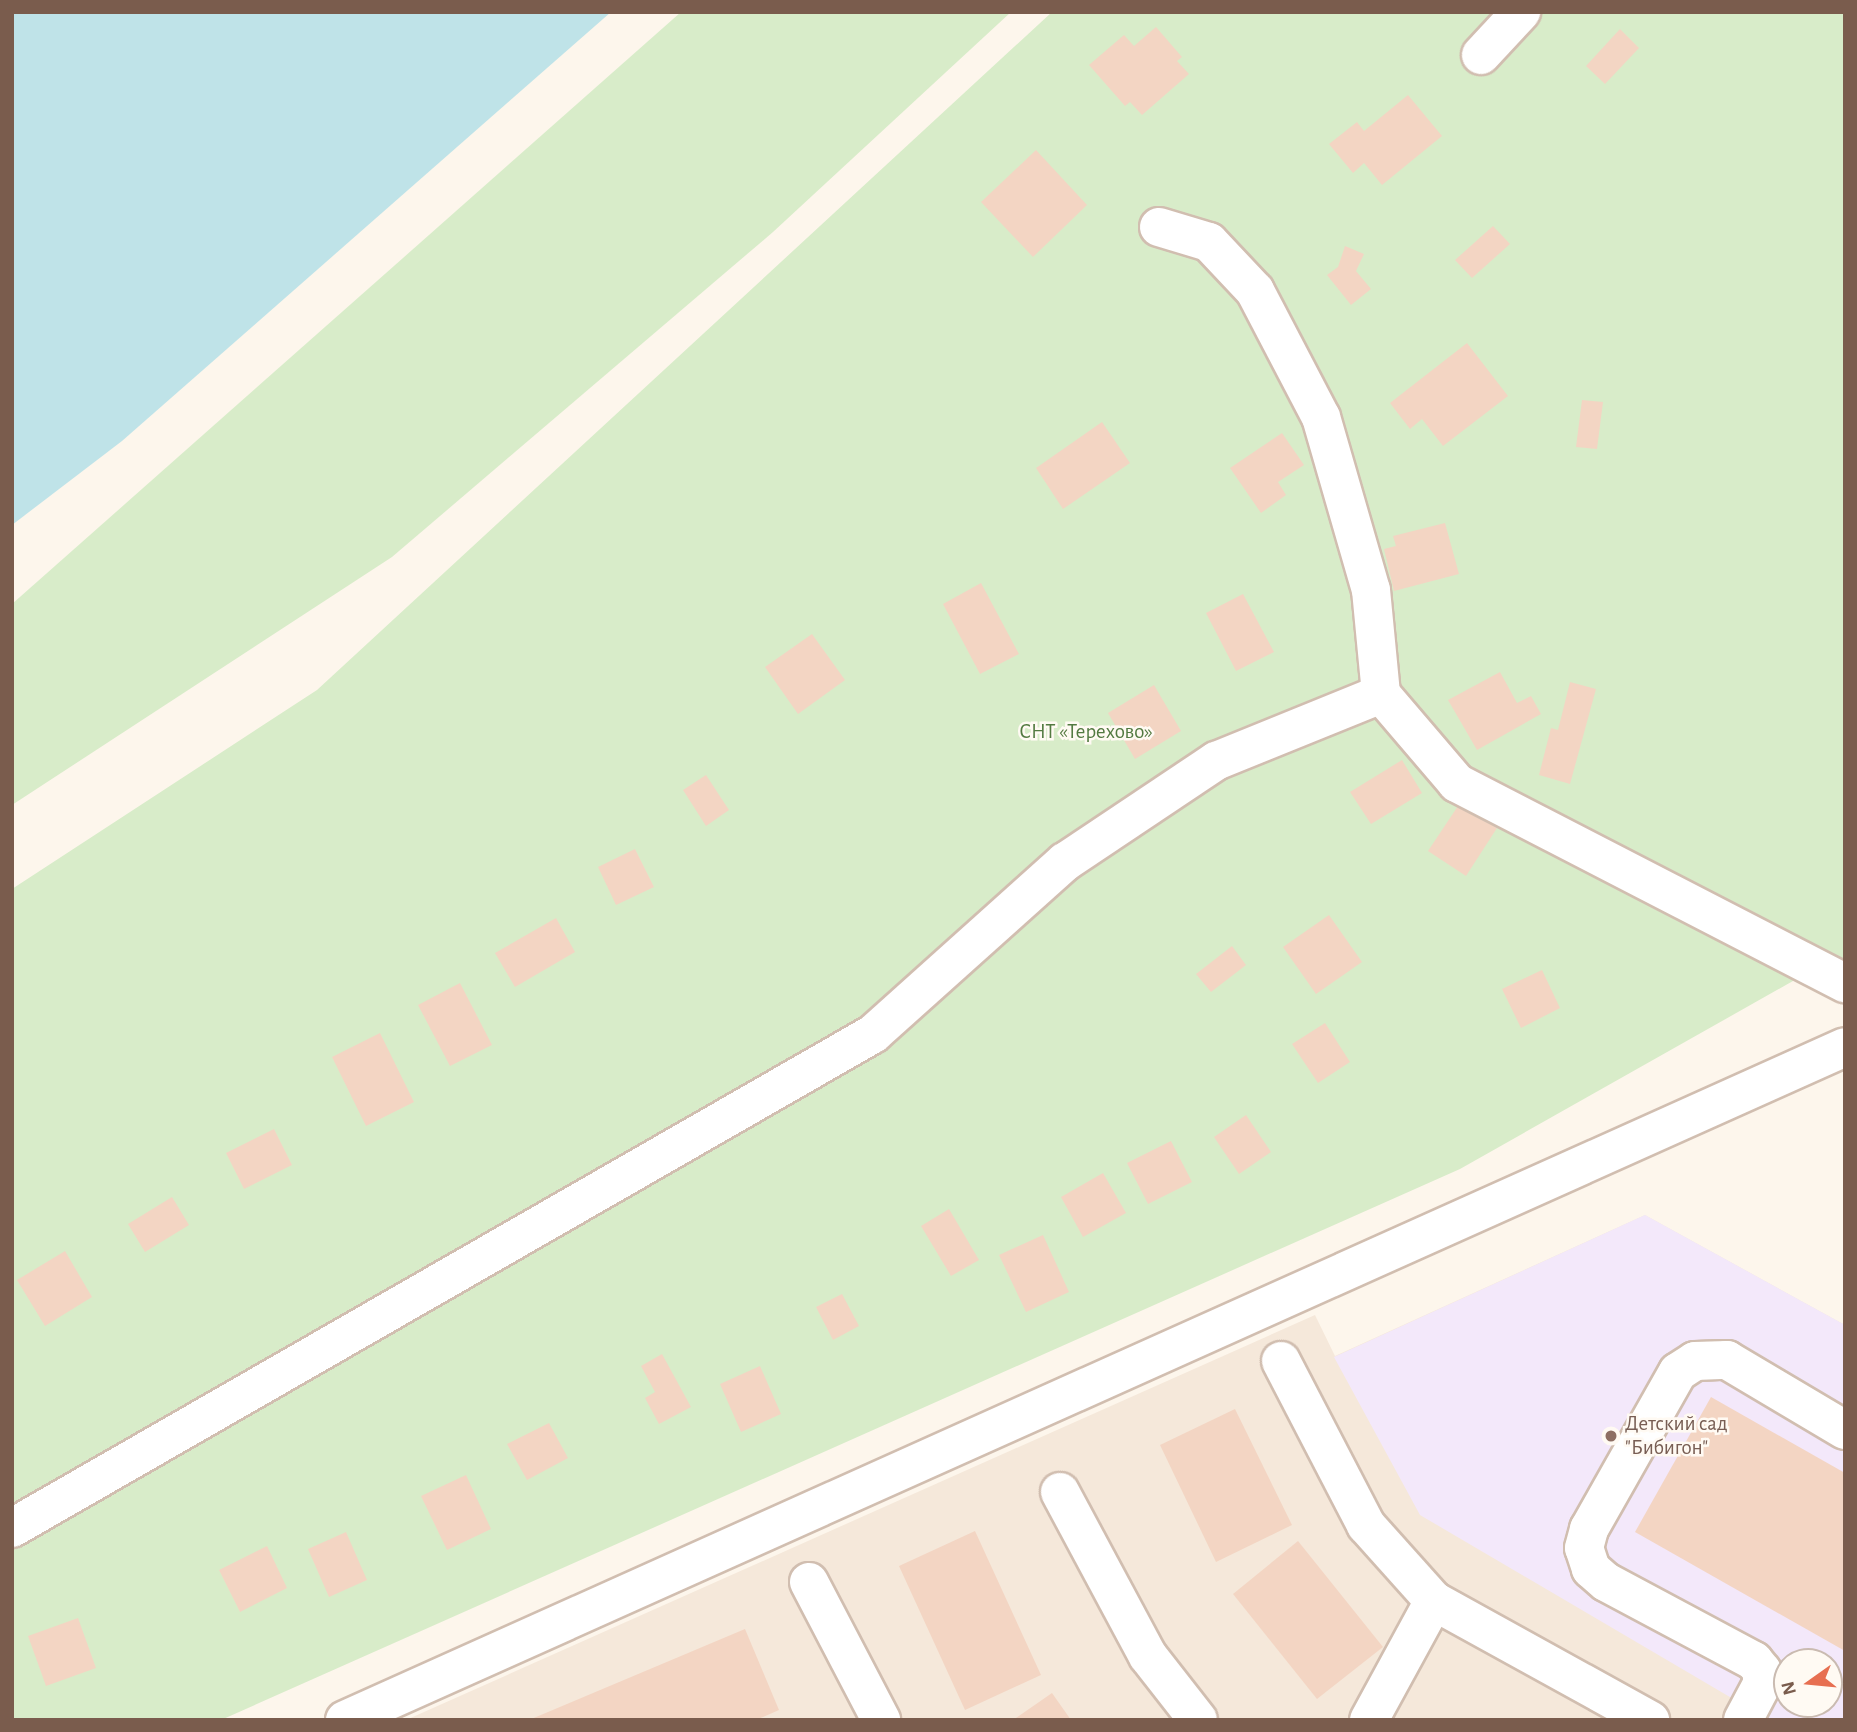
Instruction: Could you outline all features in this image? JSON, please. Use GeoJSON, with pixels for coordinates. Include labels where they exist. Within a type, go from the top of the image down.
{"type":"FeatureCollection","features":[{"type":"Feature","properties":{"kind":"street"},"geometry":{"type":"LineString","coordinates":[[1481,55],[1521,12]]}},
{"type":"Feature","properties":{"kind":"street"},"geometry":{"type":"LineString","coordinates":[[1159,227],[1209,242],[1255,290],[1321,417],[1371,590],[1381,694],[1457,783],[1845,983]]}},
{"type":"Feature","properties":{"kind":"street"},"geometry":{"type":"LineString","coordinates":[[12,1528],[873,1034],[1065,862],[1216,761],[1381,694]]}},
{"type":"Feature","properties":{"kind":"street"},"geometry":{"type":"LineString","coordinates":[[345,1720],[1845,1047]]}},
{"type":"Feature","properties":{"kind":"street"},"geometry":{"type":"LineString","coordinates":[[1281,1360],[1366,1525],[1434,1601],[1650,1720]]}},
{"type":"Feature","properties":{"kind":"street"},"geometry":{"type":"LineString","coordinates":[[1743,1720],[1762,1685],[1762,1671],[1754,1661],[1606,1582],[1591,1569],[1584,1548],[1589,1529],[1678,1372],[1695,1361],[1727,1360],[1845,1430]]}},
{"type":"Feature","properties":{"kind":"street"},"geometry":{"type":"LineString","coordinates":[[1060,1492],[1148,1656],[1198,1720]]}},
{"type":"Feature","properties":{"kind":"street"},"geometry":{"type":"LineString","coordinates":[[809,1582],[881,1720]]}},
{"type":"Feature","properties":{"kind":"street"},"geometry":{"type":"LineString","coordinates":[[1369,1720],[1434,1601]]}},
{"type":"Feature","properties":{"kind":"shaded area"},"geometry":{"type":"Polygon","coordinates":[[[1645,1215],[1845,1325],[1845,1720],[406,1720],[1315,1315],[1335,1356],[1645,1215]]]}},
{"type":"Feature","properties":{"kind":"shaded area","name":"Детский сад \"Бибигон\""},"geometry":{"type":"Polygon","coordinates":[[[1645,1215],[1845,1325],[1845,1720],[1769,1720],[1420,1515],[1334,1357],[1645,1215]]]}},
{"type":"Feature","properties":{"kind":"green space"},"geometry":{"type":"Polygon","coordinates":[[[681,12],[1011,12],[773,232],[392,557],[12,805],[12,604],[681,12]]]}},
{"type":"Feature","properties":{"kind":"green space","name":"СНТ «Терехово»"},"geometry":{"type":"Polygon","coordinates":[[[1052,12],[1845,12],[1845,981],[1800,977],[1460,1169],[221,1720],[12,1720],[12,889],[317,690],[1052,12]]]}},
{"type":"Feature","properties":{"kind":"water"},"geometry":{"type":"Polygon","coordinates":[[[12,12],[611,12],[122,441],[12,525],[12,12]]]}},
{"type":"Feature","properties":{"kind":"building"},"geometry":{"type":"Polygon","coordinates":[[[1156,27],[1182,57],[1177,61],[1189,74],[1142,115],[1130,102],[1125,106],[1089,65],[1124,35],[1134,46],[1156,27]]]}},
{"type":"Feature","properties":{"kind":"building"},"geometry":{"type":"Polygon","coordinates":[[[1620,29],[1639,48],[1605,84],[1586,66],[1620,29]]]}},
{"type":"Feature","properties":{"kind":"building"},"geometry":{"type":"Polygon","coordinates":[[[1408,95],[1442,136],[1382,185],[1364,163],[1353,173],[1329,144],[1357,122],[1364,131],[1408,95]]]}},
{"type":"Feature","properties":{"kind":"building"},"geometry":{"type":"Polygon","coordinates":[[[1036,150],[1087,205],[1033,257],[981,202],[1036,150]]]}},
{"type":"Feature","properties":{"kind":"building"},"geometry":{"type":"Polygon","coordinates":[[[1493,226],[1510,244],[1472,278],[1455,260],[1493,226]]]}},
{"type":"Feature","properties":{"kind":"building"},"geometry":{"type":"Polygon","coordinates":[[[1345,246],[1364,254],[1356,271],[1371,289],[1351,305],[1327,275],[1338,267],[1345,246]]]}},
{"type":"Feature","properties":{"kind":"building"},"geometry":{"type":"Polygon","coordinates":[[[1467,343],[1508,396],[1443,446],[1422,419],[1410,429],[1390,403],[1467,343]]]}},
{"type":"Feature","properties":{"kind":"building"},"geometry":{"type":"Polygon","coordinates":[[[1582,400],[1603,402],[1597,449],[1576,447],[1582,400]]]}},
{"type":"Feature","properties":{"kind":"building"},"geometry":{"type":"Polygon","coordinates":[[[1102,422],[1130,463],[1063,509],[1036,468],[1102,422]]]}},
{"type":"Feature","properties":{"kind":"building"},"geometry":{"type":"Polygon","coordinates":[[[1282,433],[1304,465],[1278,482],[1286,495],[1261,513],[1230,468],[1282,433]]]}},
{"type":"Feature","properties":{"kind":"building"},"geometry":{"type":"Polygon","coordinates":[[[1445,523],[1459,574],[1394,591],[1384,549],[1396,546],[1393,536],[1445,523]]]}},
{"type":"Feature","properties":{"kind":"building"},"geometry":{"type":"Polygon","coordinates":[[[981,583],[1019,654],[980,674],[943,604],[981,583]]]}},
{"type":"Feature","properties":{"kind":"building"},"geometry":{"type":"Polygon","coordinates":[[[1243,594],[1274,652],[1236,671],[1206,613],[1243,594]]]}},
{"type":"Feature","properties":{"kind":"building"},"geometry":{"type":"Polygon","coordinates":[[[812,634],[845,680],[798,714],[765,667],[812,634]]]}},
{"type":"Feature","properties":{"kind":"building"},"geometry":{"type":"Polygon","coordinates":[[[1500,672],[1517,703],[1531,696],[1541,714],[1477,750],[1448,700],[1500,672]]]}},
{"type":"Feature","properties":{"kind":"building"},"geometry":{"type":"Polygon","coordinates":[[[1570,682],[1596,689],[1570,784],[1539,775],[1551,728],[1558,730],[1570,682]]]}},
{"type":"Feature","properties":{"kind":"building"},"geometry":{"type":"Polygon","coordinates":[[[1154,685],[1181,731],[1135,759],[1108,713],[1154,685]]]}},
{"type":"Feature","properties":{"kind":"building"},"geometry":{"type":"Polygon","coordinates":[[[1402,760],[1422,793],[1371,824],[1350,792],[1402,760]]]}},
{"type":"Feature","properties":{"kind":"building"},"geometry":{"type":"Polygon","coordinates":[[[706,775],[729,810],[706,826],[683,790],[706,775]]]}},
{"type":"Feature","properties":{"kind":"building"},"geometry":{"type":"Polygon","coordinates":[[[1460,803],[1497,828],[1466,876],[1428,851],[1460,803]]]}},
{"type":"Feature","properties":{"kind":"building"},"geometry":{"type":"Polygon","coordinates":[[[635,849],[654,887],[616,905],[598,867],[635,849]]]}},
{"type":"Feature","properties":{"kind":"building"},"geometry":{"type":"Polygon","coordinates":[[[1329,915],[1362,962],[1316,994],[1283,947],[1329,915]]]}},
{"type":"Feature","properties":{"kind":"building"},"geometry":{"type":"Polygon","coordinates":[[[556,918],[575,952],[515,987],[495,953],[556,918]]]}},
{"type":"Feature","properties":{"kind":"building"},"geometry":{"type":"Polygon","coordinates":[[[1232,946],[1246,965],[1211,992],[1196,974],[1232,946]]]}},
{"type":"Feature","properties":{"kind":"building"},"geometry":{"type":"Polygon","coordinates":[[[1542,970],[1560,1008],[1521,1028],[1502,989],[1542,970]]]}},
{"type":"Feature","properties":{"kind":"building"},"geometry":{"type":"Polygon","coordinates":[[[460,983],[492,1045],[450,1066],[418,1005],[460,983]]]}},
{"type":"Feature","properties":{"kind":"building"},"geometry":{"type":"Polygon","coordinates":[[[1325,1023],[1350,1062],[1318,1083],[1292,1044],[1325,1023]]]}},
{"type":"Feature","properties":{"kind":"building"},"geometry":{"type":"Polygon","coordinates":[[[380,1033],[414,1102],[366,1126],[332,1057],[380,1033]]]}},
{"type":"Feature","properties":{"kind":"building"},"geometry":{"type":"Polygon","coordinates":[[[1246,1115],[1271,1152],[1239,1174],[1214,1137],[1246,1115]]]}},
{"type":"Feature","properties":{"kind":"building"},"geometry":{"type":"Polygon","coordinates":[[[274,1129],[292,1165],[244,1189],[226,1153],[274,1129]]]}},
{"type":"Feature","properties":{"kind":"building"},"geometry":{"type":"Polygon","coordinates":[[[1171,1141],[1192,1182],[1148,1204],[1127,1163],[1171,1141]]]}},
{"type":"Feature","properties":{"kind":"building"},"geometry":{"type":"Polygon","coordinates":[[[1103,1173],[1126,1213],[1083,1237],[1061,1197],[1103,1173]]]}},
{"type":"Feature","properties":{"kind":"building"},"geometry":{"type":"Polygon","coordinates":[[[172,1197],[189,1225],[145,1252],[128,1224],[172,1197]]]}},
{"type":"Feature","properties":{"kind":"building"},"geometry":{"type":"Polygon","coordinates":[[[949,1209],[979,1260],[951,1276],[921,1226],[949,1209]]]}},
{"type":"Feature","properties":{"kind":"building"},"geometry":{"type":"Polygon","coordinates":[[[1043,1235],[1069,1292],[1026,1312],[999,1255],[1043,1235]]]}},
{"type":"Feature","properties":{"kind":"building"},"geometry":{"type":"Polygon","coordinates":[[[65,1251],[92,1297],[45,1326],[17,1280],[65,1251]]]}},
{"type":"Feature","properties":{"kind":"building"},"geometry":{"type":"Polygon","coordinates":[[[842,1294],[859,1326],[833,1340],[816,1307],[842,1294]]]}},
{"type":"Feature","properties":{"kind":"building"},"geometry":{"type":"Polygon","coordinates":[[[662,1354],[691,1407],[659,1424],[645,1398],[655,1392],[641,1366],[662,1354]]]}},
{"type":"Feature","properties":{"kind":"building"},"geometry":{"type":"Polygon","coordinates":[[[760,1366],[781,1414],[741,1432],[720,1384],[760,1366]]]}},
{"type":"Feature","properties":{"kind":"building"},"geometry":{"type":"Polygon","coordinates":[[[1711,1397],[1845,1473],[1845,1651],[1843,1648],[1635,1532],[1711,1397]]]}},
{"type":"Feature","properties":{"kind":"building"},"geometry":{"type":"Polygon","coordinates":[[[1235,1409],[1292,1525],[1216,1562],[1160,1445],[1235,1409]]]}},
{"type":"Feature","properties":{"kind":"building"},"geometry":{"type":"Polygon","coordinates":[[[549,1423],[568,1458],[527,1480],[507,1444],[549,1423]]]}},
{"type":"Feature","properties":{"kind":"building"},"geometry":{"type":"Polygon","coordinates":[[[466,1475],[491,1529],[447,1550],[421,1496],[466,1475]]]}},
{"type":"Feature","properties":{"kind":"building"},"geometry":{"type":"Polygon","coordinates":[[[975,1531],[1041,1675],[965,1710],[899,1566],[975,1531]]]}},
{"type":"Feature","properties":{"kind":"building"},"geometry":{"type":"Polygon","coordinates":[[[346,1532],[367,1580],[329,1597],[308,1549],[346,1532]]]}},
{"type":"Feature","properties":{"kind":"building"},"geometry":{"type":"Polygon","coordinates":[[[1298,1541],[1383,1647],[1317,1699],[1233,1594],[1298,1541]]]}},
{"type":"Feature","properties":{"kind":"building"},"geometry":{"type":"Polygon","coordinates":[[[267,1546],[287,1588],[240,1612],[219,1570],[267,1546]]]}},
{"type":"Feature","properties":{"kind":"building"},"geometry":{"type":"Polygon","coordinates":[[[78,1618],[96,1668],[46,1686],[28,1636],[78,1618]]]}},
{"type":"Feature","properties":{"kind":"building"},"geometry":{"type":"Polygon","coordinates":[[[745,1629],[779,1710],[756,1720],[529,1720],[745,1629]]]}},
{"type":"Feature","properties":{"kind":"building"},"geometry":{"type":"Polygon","coordinates":[[[1052,1693],[1071,1720],[1013,1720],[1052,1693]]]}},
{"type":"Feature","properties":{"kind":"place","name":"Детский сад \"Бибигон\""},"geometry":{"type":"Point","coordinates":[1611,1436]}}]}
